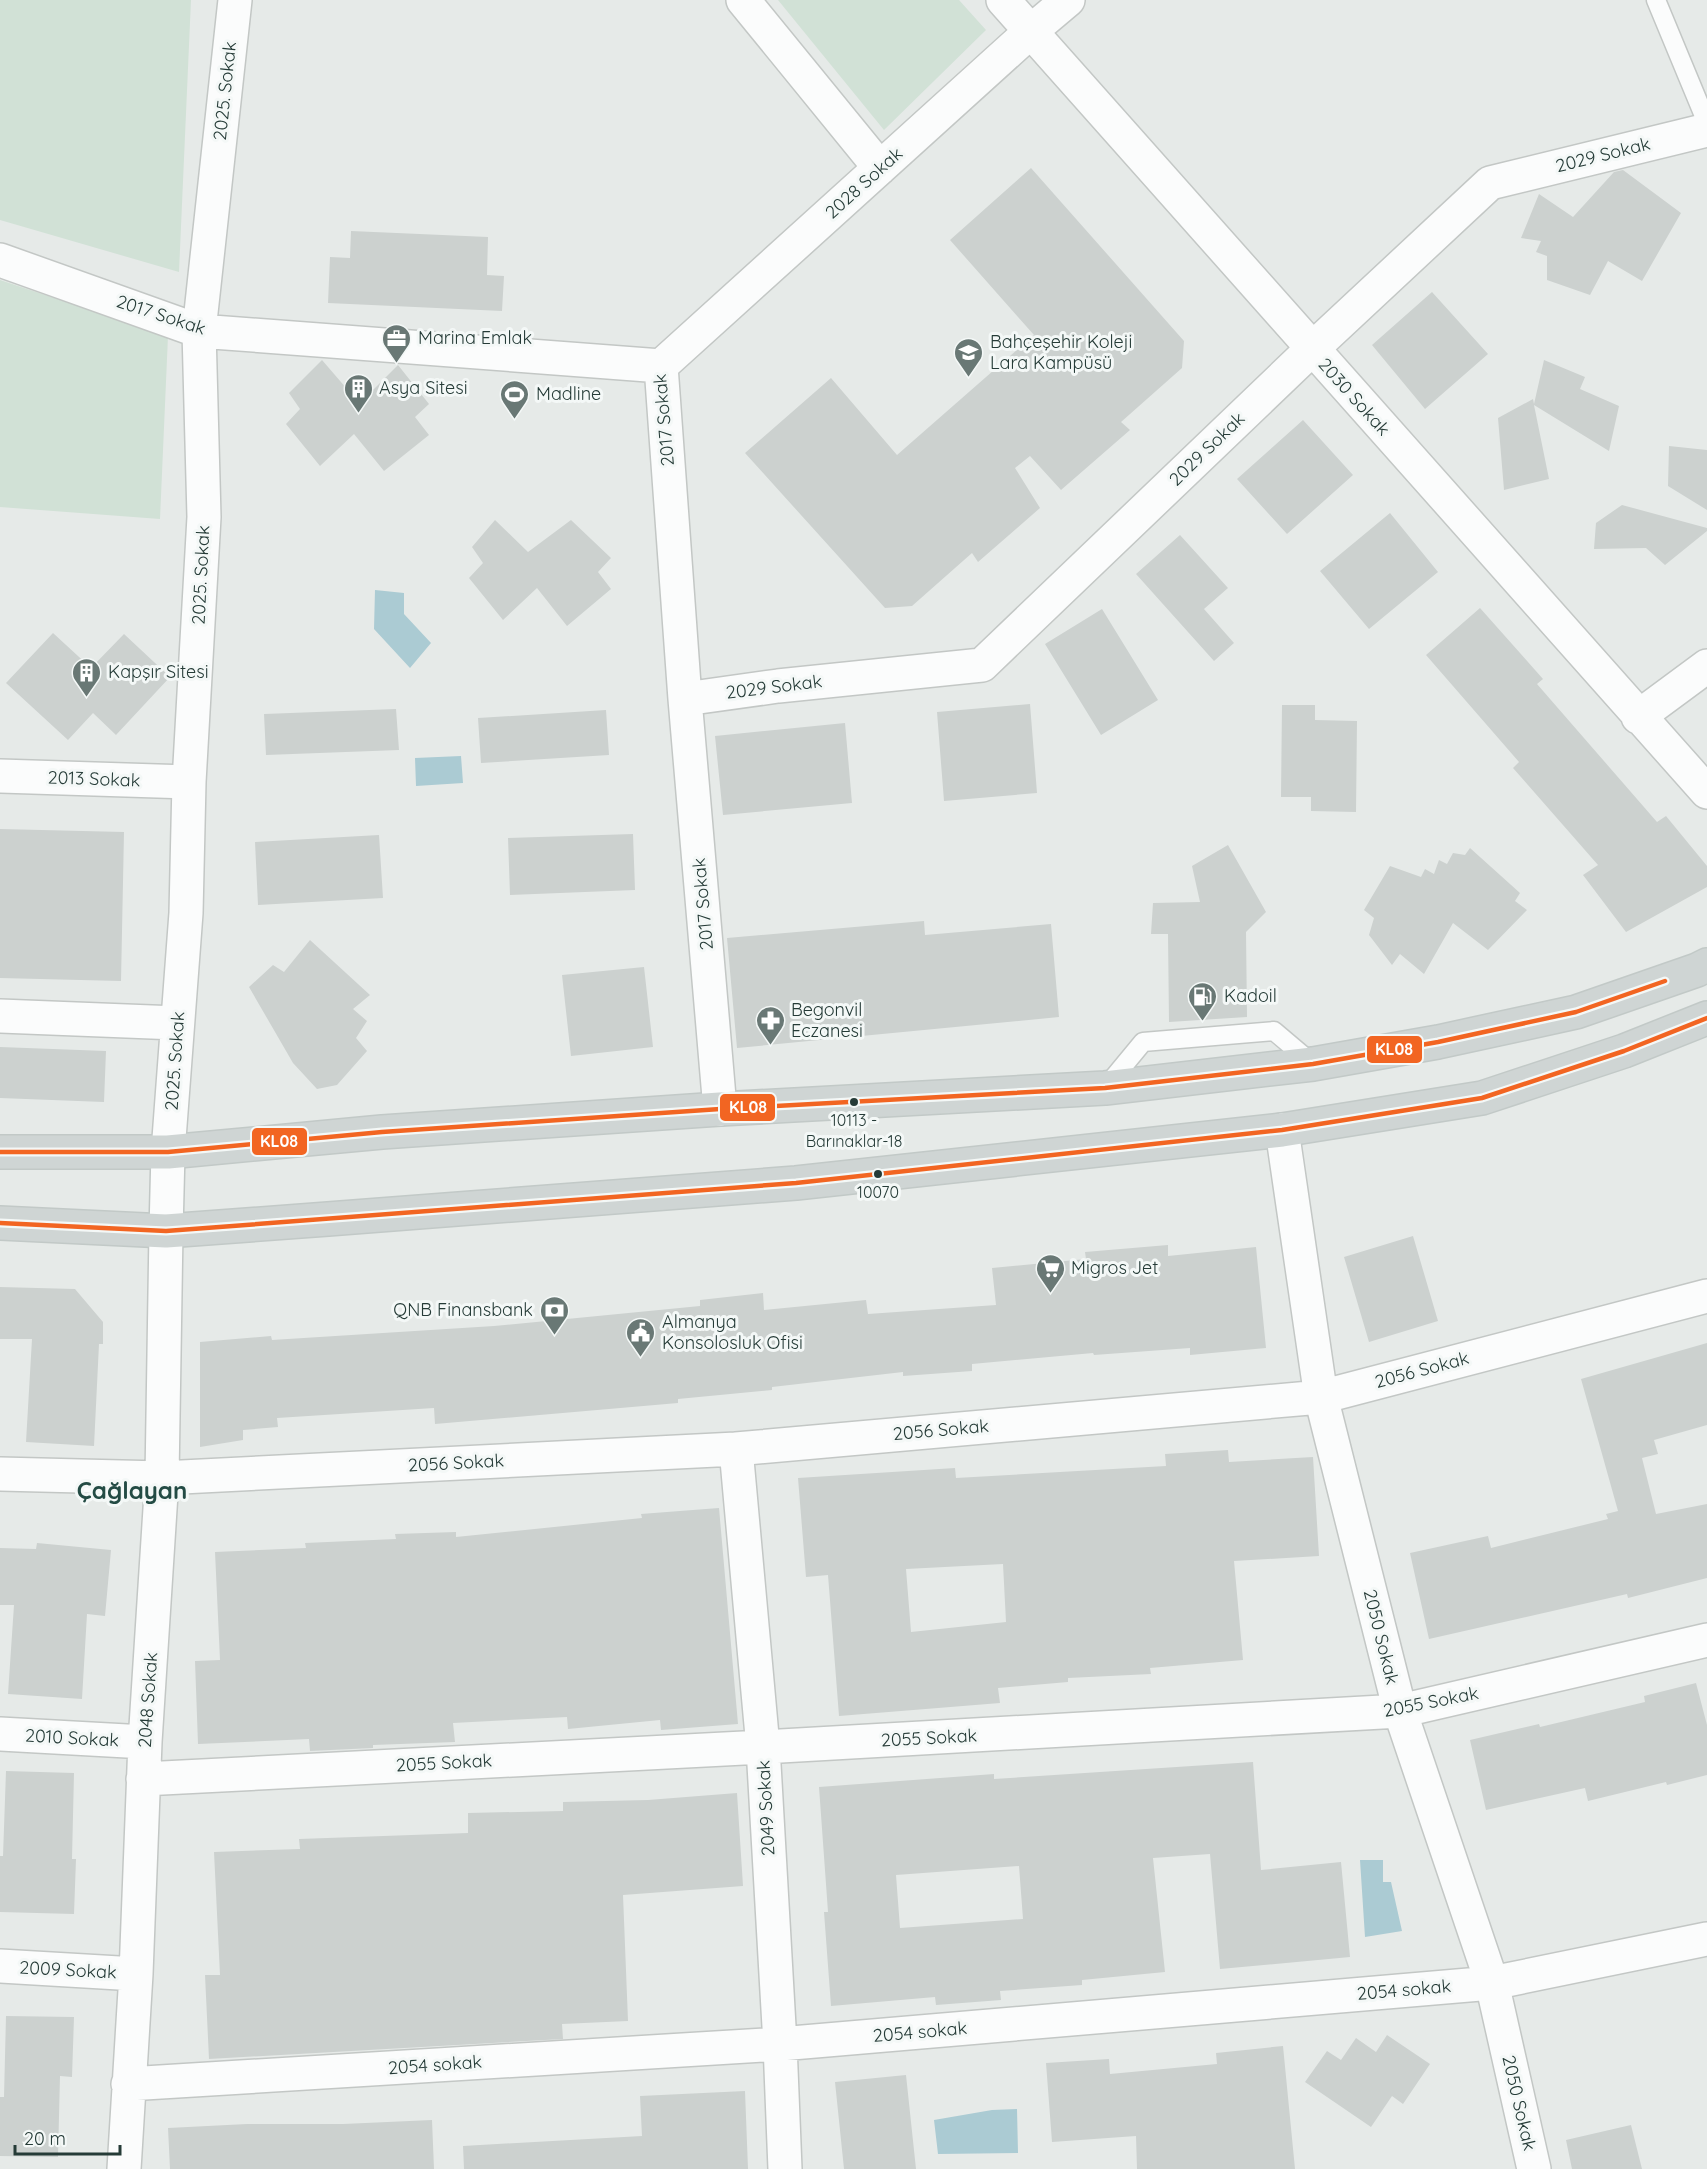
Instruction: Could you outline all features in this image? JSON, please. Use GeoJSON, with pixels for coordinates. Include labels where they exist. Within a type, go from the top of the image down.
{"type":"FeatureCollection","features":[{"type":"Feature","properties":{"kind":"main road"},"geometry":{"type":"LineString","coordinates":[[0,1152],[168,1152],[382,1132],[720,1109],[1105,1088],[1313,1065],[1438,1042],[1576,1012],[1697,970],[1707,964]]}},
{"type":"Feature","properties":{"kind":"main road"},"geometry":{"type":"LineString","coordinates":[[0,1223],[166,1231],[796,1183],[1282,1130],[1482,1098],[1624,1051],[1707,1018]]}},
{"type":"Feature","properties":{"kind":"street","name":"2025. Sokak"},"geometry":{"type":"LineString","coordinates":[[166,1231],[168,1152],[186,913],[189,782],[204,517],[199,331],[235,0]]}},
{"type":"Feature","properties":{"kind":"street"},"geometry":{"type":"LineString","coordinates":[[743,0],[880,168]]}},
{"type":"Feature","properties":{"kind":"street","name":"2030 Sokak"},"geometry":{"type":"LineString","coordinates":[[1003,0],[1707,792]]}},
{"type":"Feature","properties":{"kind":"street","name":"2028 Sokak"},"geometry":{"type":"LineString","coordinates":[[661,366],[1068,0]]}},
{"type":"Feature","properties":{"kind":"street","name":"2029 Sokak"},"geometry":{"type":"LineString","coordinates":[[685,699],[778,686],[982,665],[1312,349],[1490,183],[1707,130]]}},
{"type":"Feature","properties":{"kind":"street","name":"2017 Sokak"},"geometry":{"type":"LineString","coordinates":[[0,260],[199,331],[661,366],[685,699],[720,1109]]}},
{"type":"Feature","properties":{"kind":"street"},"geometry":{"type":"LineString","coordinates":[[1638,717],[1707,666]]}},
{"type":"Feature","properties":{"kind":"street","name":"2013 Sokak"},"geometry":{"type":"LineString","coordinates":[[0,776],[189,782]]}},
{"type":"Feature","properties":{"kind":"street"},"geometry":{"type":"LineString","coordinates":[[0,1016],[177,1023]]}},
{"type":"Feature","properties":{"kind":"street","name":"2050 Sokak"},"geometry":{"type":"LineString","coordinates":[[1282,1130],[1321,1397],[1400,1711],[1492,1983],[1534,2169]]}},
{"type":"Feature","properties":{"kind":"street","name":"2048 Sokak"},"geometry":{"type":"LineString","coordinates":[[124,2169],[136,1974],[143,1779],[162,1478],[166,1231]]}},
{"type":"Feature","properties":{"kind":"street","name":"2056 Sokak"},"geometry":{"type":"LineString","coordinates":[[0,1474],[162,1478],[736,1449],[1321,1397],[1707,1296]]}},
{"type":"Feature","properties":{"kind":"street","name":"2049 Sokak"},"geometry":{"type":"LineString","coordinates":[[736,1449],[762,1747],[780,2044],[785,2169]]}},
{"type":"Feature","properties":{"kind":"street","name":"2055 Sokak"},"geometry":{"type":"LineString","coordinates":[[143,1779],[1400,1711],[1707,1640]]}},
{"type":"Feature","properties":{"kind":"street","name":"2010 Sokak"},"geometry":{"type":"LineString","coordinates":[[0,1734],[145,1743]]}},
{"type":"Feature","properties":{"kind":"street","name":"2054 sokak"},"geometry":{"type":"LineString","coordinates":[[128,2084],[780,2044],[1492,1983],[1707,1940]]}},
{"type":"Feature","properties":{"kind":"street","name":"2009 Sokak"},"geometry":{"type":"LineString","coordinates":[[0,1966],[136,1974]]}},
{"type":"Feature","properties":{"kind":"lane"},"geometry":{"type":"LineString","coordinates":[[1656,0],[1707,123]]}},
{"type":"Feature","properties":{"kind":"green space"},"geometry":{"type":"Polygon","coordinates":[[[0,0],[191,0],[179,272],[0,220],[0,0]]]}},
{"type":"Feature","properties":{"kind":"green space"},"geometry":{"type":"Polygon","coordinates":[[[778,0],[959,0],[986,30],[884,130],[778,0]]]}},
{"type":"Feature","properties":{"kind":"green space"},"geometry":{"type":"Polygon","coordinates":[[[0,280],[168,336],[160,519],[0,507],[0,280]]]}},
{"type":"Feature","properties":{"kind":"water"},"geometry":{"type":"Polygon","coordinates":[[[375,590],[404,593],[404,614],[431,643],[410,668],[374,629],[375,590]]]}},
{"type":"Feature","properties":{"kind":"water"},"geometry":{"type":"Polygon","coordinates":[[[461,756],[463,783],[416,786],[415,758],[461,756]]]}},
{"type":"Feature","properties":{"kind":"water"},"geometry":{"type":"Polygon","coordinates":[[[1360,1860],[1383,1860],[1383,1882],[1391,1882],[1402,1931],[1365,1937],[1360,1860]]]}},
{"type":"Feature","properties":{"kind":"water"},"geometry":{"type":"Polygon","coordinates":[[[1017,2109],[1018,2153],[938,2154],[934,2120],[992,2110],[1017,2109]]]}},
{"type":"Feature","properties":{"kind":"building"},"geometry":{"type":"Polygon","coordinates":[[[1031,168],[1184,341],[1182,368],[1121,422],[1130,430],[1061,490],[1030,456],[1015,468],[1040,508],[978,562],[972,553],[912,606],[885,608],[745,453],[831,378],[897,455],[1034,335],[950,240],[1031,168]]]}},
{"type":"Feature","properties":{"kind":"building"},"geometry":{"type":"Polygon","coordinates":[[[1623,170],[1681,213],[1642,281],[1608,261],[1590,295],[1547,280],[1547,256],[1536,252],[1541,241],[1521,238],[1539,194],[1573,217],[1614,172],[1623,170]]]}},
{"type":"Feature","properties":{"kind":"building"},"geometry":{"type":"Polygon","coordinates":[[[351,231],[488,237],[487,275],[504,276],[502,311],[328,303],[330,257],[350,258],[351,231]]]}},
{"type":"Feature","properties":{"kind":"building"},"geometry":{"type":"Polygon","coordinates":[[[1432,292],[1488,354],[1425,409],[1372,345],[1432,292]]]}},
{"type":"Feature","properties":{"kind":"building","name":"Asya Sitesi"},"geometry":{"type":"Polygon","coordinates":[[[322,360],[347,389],[374,389],[398,365],[429,404],[415,417],[429,435],[384,471],[354,434],[320,466],[286,424],[300,409],[289,393],[322,360]]]}},
{"type":"Feature","properties":{"kind":"building"},"geometry":{"type":"Polygon","coordinates":[[[1544,360],[1585,377],[1580,389],[1619,406],[1609,451],[1534,405],[1549,479],[1504,490],[1498,418],[1533,399],[1534,404],[1544,360]]]}},
{"type":"Feature","properties":{"kind":"building"},"geometry":{"type":"Polygon","coordinates":[[[1303,420],[1353,475],[1287,534],[1237,479],[1303,420]]]}},
{"type":"Feature","properties":{"kind":"building"},"geometry":{"type":"Polygon","coordinates":[[[1669,446],[1707,450],[1707,510],[1668,486],[1669,446]]]}},
{"type":"Feature","properties":{"kind":"building"},"geometry":{"type":"Polygon","coordinates":[[[1622,505],[1707,528],[1707,531],[1665,565],[1646,548],[1594,549],[1596,523],[1622,505]]]}},
{"type":"Feature","properties":{"kind":"building"},"geometry":{"type":"Polygon","coordinates":[[[1390,513],[1438,572],[1369,629],[1320,571],[1390,513]]]}},
{"type":"Feature","properties":{"kind":"building"},"geometry":{"type":"Polygon","coordinates":[[[495,520],[528,552],[571,520],[611,558],[598,572],[611,589],[567,626],[537,588],[503,620],[469,578],[483,563],[472,547],[495,520]]]}},
{"type":"Feature","properties":{"kind":"building"},"geometry":{"type":"Polygon","coordinates":[[[1180,535],[1228,588],[1204,609],[1234,643],[1214,661],[1136,574],[1180,535]]]}},
{"type":"Feature","properties":{"kind":"building"},"geometry":{"type":"Polygon","coordinates":[[[1480,608],[1543,679],[1537,684],[1657,822],[1666,816],[1707,866],[1707,887],[1626,932],[1583,875],[1598,865],[1513,768],[1519,762],[1426,655],[1480,608]]]}},
{"type":"Feature","properties":{"kind":"building"},"geometry":{"type":"Polygon","coordinates":[[[1102,609],[1158,700],[1101,735],[1045,644],[1102,609]]]}},
{"type":"Feature","properties":{"kind":"building","name":"Kapşır Sitesi"},"geometry":{"type":"Polygon","coordinates":[[[53,633],[91,668],[124,634],[170,677],[116,735],[93,713],[68,740],[6,683],[53,633]]]}},
{"type":"Feature","properties":{"kind":"building"},"geometry":{"type":"Polygon","coordinates":[[[1030,704],[1037,793],[944,801],[937,712],[1030,704]]]}},
{"type":"Feature","properties":{"kind":"building"},"geometry":{"type":"Polygon","coordinates":[[[1282,705],[1315,705],[1315,720],[1357,721],[1356,812],[1311,811],[1311,797],[1281,797],[1282,705]]]}},
{"type":"Feature","properties":{"kind":"building"},"geometry":{"type":"Polygon","coordinates":[[[396,709],[399,750],[266,755],[264,714],[396,709]]]}},
{"type":"Feature","properties":{"kind":"building"},"geometry":{"type":"Polygon","coordinates":[[[606,710],[609,755],[481,763],[478,718],[606,710]]]}},
{"type":"Feature","properties":{"kind":"building"},"geometry":{"type":"Polygon","coordinates":[[[845,723],[852,803],[723,815],[715,736],[845,723]]]}},
{"type":"Feature","properties":{"kind":"building"},"geometry":{"type":"Polygon","coordinates":[[[0,829],[124,832],[121,981],[0,978],[0,829]]]}},
{"type":"Feature","properties":{"kind":"building"},"geometry":{"type":"Polygon","coordinates":[[[633,834],[635,890],[510,895],[508,838],[633,834]]]}},
{"type":"Feature","properties":{"kind":"building"},"geometry":{"type":"Polygon","coordinates":[[[379,835],[383,898],[258,905],[255,842],[379,835]]]}},
{"type":"Feature","properties":{"kind":"building"},"geometry":{"type":"Polygon","coordinates":[[[1228,845],[1266,912],[1246,932],[1247,1017],[1169,1022],[1168,934],[1151,934],[1153,903],[1200,902],[1192,866],[1228,845]]]}},
{"type":"Feature","properties":{"kind":"building"},"geometry":{"type":"Polygon","coordinates":[[[1470,848],[1520,893],[1515,901],[1527,910],[1488,950],[1453,923],[1424,974],[1400,954],[1392,965],[1369,935],[1374,918],[1364,910],[1390,866],[1421,877],[1425,869],[1434,874],[1439,860],[1447,864],[1453,853],[1465,855],[1470,848]]]}},
{"type":"Feature","properties":{"kind":"building"},"geometry":{"type":"Polygon","coordinates":[[[924,921],[925,935],[1051,924],[1059,1017],[737,1048],[727,938],[924,921]]]}},
{"type":"Feature","properties":{"kind":"building"},"geometry":{"type":"Polygon","coordinates":[[[310,940],[370,995],[353,1009],[367,1021],[356,1038],[367,1051],[337,1085],[317,1089],[293,1063],[249,987],[273,965],[284,972],[310,940]]]}},
{"type":"Feature","properties":{"kind":"building"},"geometry":{"type":"Polygon","coordinates":[[[644,967],[653,1047],[571,1056],[562,975],[644,967]]]}},
{"type":"Feature","properties":{"kind":"building"},"geometry":{"type":"Polygon","coordinates":[[[0,1047],[106,1051],[104,1102],[0,1098],[0,1047]]]}},
{"type":"Feature","properties":{"kind":"building"},"geometry":{"type":"Polygon","coordinates":[[[1413,1236],[1438,1321],[1369,1342],[1344,1257],[1413,1236]]]}},
{"type":"Feature","properties":{"kind":"building"},"geometry":{"type":"Polygon","coordinates":[[[1168,1245],[1168,1256],[1256,1247],[1266,1348],[1190,1355],[1190,1348],[1094,1355],[1093,1353],[972,1364],[972,1371],[903,1376],[903,1372],[772,1387],[772,1390],[678,1399],[678,1403],[435,1424],[434,1408],[277,1418],[278,1427],[243,1430],[243,1440],[200,1447],[200,1342],[271,1336],[272,1340],[494,1326],[700,1306],[700,1300],[763,1293],[764,1310],[866,1300],[868,1314],[996,1305],[992,1268],[1086,1259],[1085,1252],[1168,1245]]]}},
{"type":"Feature","properties":{"kind":"building"},"geometry":{"type":"Polygon","coordinates":[[[0,1287],[75,1289],[103,1322],[103,1344],[99,1344],[94,1446],[26,1442],[32,1339],[0,1339],[0,1287]]]}},
{"type":"Feature","properties":{"kind":"building"},"geometry":{"type":"Polygon","coordinates":[[[1707,1343],[1707,1425],[1654,1440],[1658,1454],[1642,1458],[1656,1514],[1707,1504],[1707,1578],[1628,1598],[1627,1594],[1429,1639],[1410,1553],[1488,1536],[1491,1548],[1608,1519],[1606,1514],[1618,1511],[1581,1379],[1707,1343]]]}},
{"type":"Feature","properties":{"kind":"building"},"geometry":{"type":"Polygon","coordinates":[[[1228,1450],[1229,1462],[1313,1457],[1319,1556],[1234,1561],[1243,1660],[1150,1668],[1151,1674],[1068,1678],[1068,1682],[998,1688],[1000,1703],[839,1716],[828,1575],[806,1577],[798,1478],[955,1468],[956,1478],[1166,1466],[1165,1454],[1228,1450]],[[1003,1564],[906,1569],[911,1632],[1006,1622],[1003,1564]]]}},
{"type":"Feature","properties":{"kind":"building"},"geometry":{"type":"Polygon","coordinates":[[[719,1508],[738,1724],[661,1730],[660,1720],[568,1729],[567,1717],[453,1723],[455,1742],[373,1745],[373,1748],[310,1751],[309,1739],[198,1744],[195,1661],[220,1660],[215,1552],[306,1548],[305,1543],[396,1539],[395,1534],[456,1532],[456,1537],[642,1518],[641,1514],[719,1508]]]}},
{"type":"Feature","properties":{"kind":"building"},"geometry":{"type":"Polygon","coordinates":[[[37,1543],[111,1550],[105,1616],[87,1614],[82,1699],[8,1694],[14,1605],[0,1605],[0,1548],[36,1549],[37,1543]]]}},
{"type":"Feature","properties":{"kind":"building"},"geometry":{"type":"Polygon","coordinates":[[[1696,1683],[1707,1725],[1707,1775],[1667,1785],[1666,1782],[1588,1801],[1585,1788],[1486,1810],[1470,1740],[1539,1724],[1540,1727],[1645,1702],[1644,1696],[1696,1683]]]}},
{"type":"Feature","properties":{"kind":"building"},"geometry":{"type":"Polygon","coordinates":[[[1253,1762],[1261,1870],[1341,1862],[1350,1957],[1220,1969],[1210,1854],[1153,1858],[1165,1972],[1082,1980],[1082,1985],[1000,1991],[1001,2000],[936,2005],[935,1997],[831,2006],[824,1912],[828,1912],[819,1787],[994,1774],[994,1779],[1253,1762]],[[1019,1866],[896,1875],[900,1928],[1023,1919],[1019,1866]]]}},
{"type":"Feature","properties":{"kind":"building"},"geometry":{"type":"Polygon","coordinates":[[[6,1771],[74,1773],[72,1859],[76,1859],[74,1914],[0,1912],[0,1856],[3,1856],[6,1771]]]}},
{"type":"Feature","properties":{"kind":"building"},"geometry":{"type":"Polygon","coordinates":[[[737,1793],[743,1886],[623,1895],[628,2021],[562,2024],[563,2039],[209,2059],[205,1975],[220,1975],[214,1852],[300,1849],[299,1839],[468,1833],[468,1813],[563,1811],[563,1802],[648,1800],[737,1793]]]}},
{"type":"Feature","properties":{"kind":"building"},"geometry":{"type":"Polygon","coordinates":[[[6,2016],[74,2017],[72,2077],[60,2076],[58,2157],[0,2156],[0,2097],[4,2097],[6,2016]]]}},
{"type":"Feature","properties":{"kind":"building"},"geometry":{"type":"Polygon","coordinates":[[[1387,2035],[1430,2064],[1403,2104],[1392,2096],[1371,2127],[1305,2082],[1327,2051],[1341,2060],[1356,2038],[1376,2052],[1387,2035]]]}},
{"type":"Feature","properties":{"kind":"building"},"geometry":{"type":"Polygon","coordinates":[[[1283,2046],[1295,2169],[1137,2169],[1136,2136],[1052,2142],[1046,2063],[1109,2059],[1110,2074],[1217,2064],[1216,2053],[1283,2046]]]}},
{"type":"Feature","properties":{"kind":"building"},"geometry":{"type":"Polygon","coordinates":[[[906,2075],[916,2169],[844,2169],[835,2082],[906,2075]]]}},
{"type":"Feature","properties":{"kind":"building"},"geometry":{"type":"Polygon","coordinates":[[[745,2091],[748,2169],[464,2169],[463,2146],[642,2136],[640,2096],[745,2091]]]}},
{"type":"Feature","properties":{"kind":"building"},"geometry":{"type":"Polygon","coordinates":[[[432,2120],[434,2169],[170,2169],[168,2128],[432,2120]]]}},
{"type":"Feature","properties":{"kind":"building"},"geometry":{"type":"Polygon","coordinates":[[[1631,2125],[1642,2169],[1572,2169],[1566,2140],[1631,2125]]]}},
{"type":"Feature","properties":{"kind":"transit line","name":"KL08"},"geometry":{"type":"LineString","coordinates":[[0,1152],[168,1152],[382,1132],[720,1109],[1105,1088],[1313,1064],[1438,1042],[1576,1012],[1665,981]]}},
{"type":"Feature","properties":{"kind":"transit line","name":"KL08"},"geometry":{"type":"LineString","coordinates":[[0,1223],[166,1231],[796,1183],[1282,1130],[1482,1098],[1624,1051],[1707,1018]]}},
{"type":"Feature","properties":{"kind":"place","name":"Marina Emlak"},"geometry":{"type":"Point","coordinates":[397,364]}},
{"type":"Feature","properties":{"kind":"place","name":"Bahçeşehir Koleji Lara Kampüsü"},"geometry":{"type":"Point","coordinates":[969,378]}},
{"type":"Feature","properties":{"kind":"place","name":"Asya Sitesi"},"geometry":{"type":"Point","coordinates":[358,414]}},
{"type":"Feature","properties":{"kind":"place","name":"Madline"},"geometry":{"type":"Point","coordinates":[515,420]}},
{"type":"Feature","properties":{"kind":"place","name":"Kapşır Sitesi"},"geometry":{"type":"Point","coordinates":[87,698]}},
{"type":"Feature","properties":{"kind":"place","name":"Kadoil"},"geometry":{"type":"Point","coordinates":[1203,1022]}},
{"type":"Feature","properties":{"kind":"place","name":"Begonvil Eczanesi"},"geometry":{"type":"Point","coordinates":[770,1046]}},
{"type":"Feature","properties":{"kind":"place","name":"10113 - Barınaklar-18"},"geometry":{"type":"Point","coordinates":[854,1102]}},
{"type":"Feature","properties":{"kind":"place","name":"10070"},"geometry":{"type":"Point","coordinates":[878,1174]}},
{"type":"Feature","properties":{"kind":"place","name":"Migros Jet"},"geometry":{"type":"Point","coordinates":[1050,1294]}},
{"type":"Feature","properties":{"kind":"place","name":"QNB Finansbank"},"geometry":{"type":"Point","coordinates":[554,1336]}},
{"type":"Feature","properties":{"kind":"place","name":"Almanya Konsolosluk Ofisi"},"geometry":{"type":"Point","coordinates":[641,1358]}},
{"type":"Feature","properties":{"kind":"district","name":"Çağlayan"},"geometry":{"type":"Point","coordinates":[132,1491]}}]}
